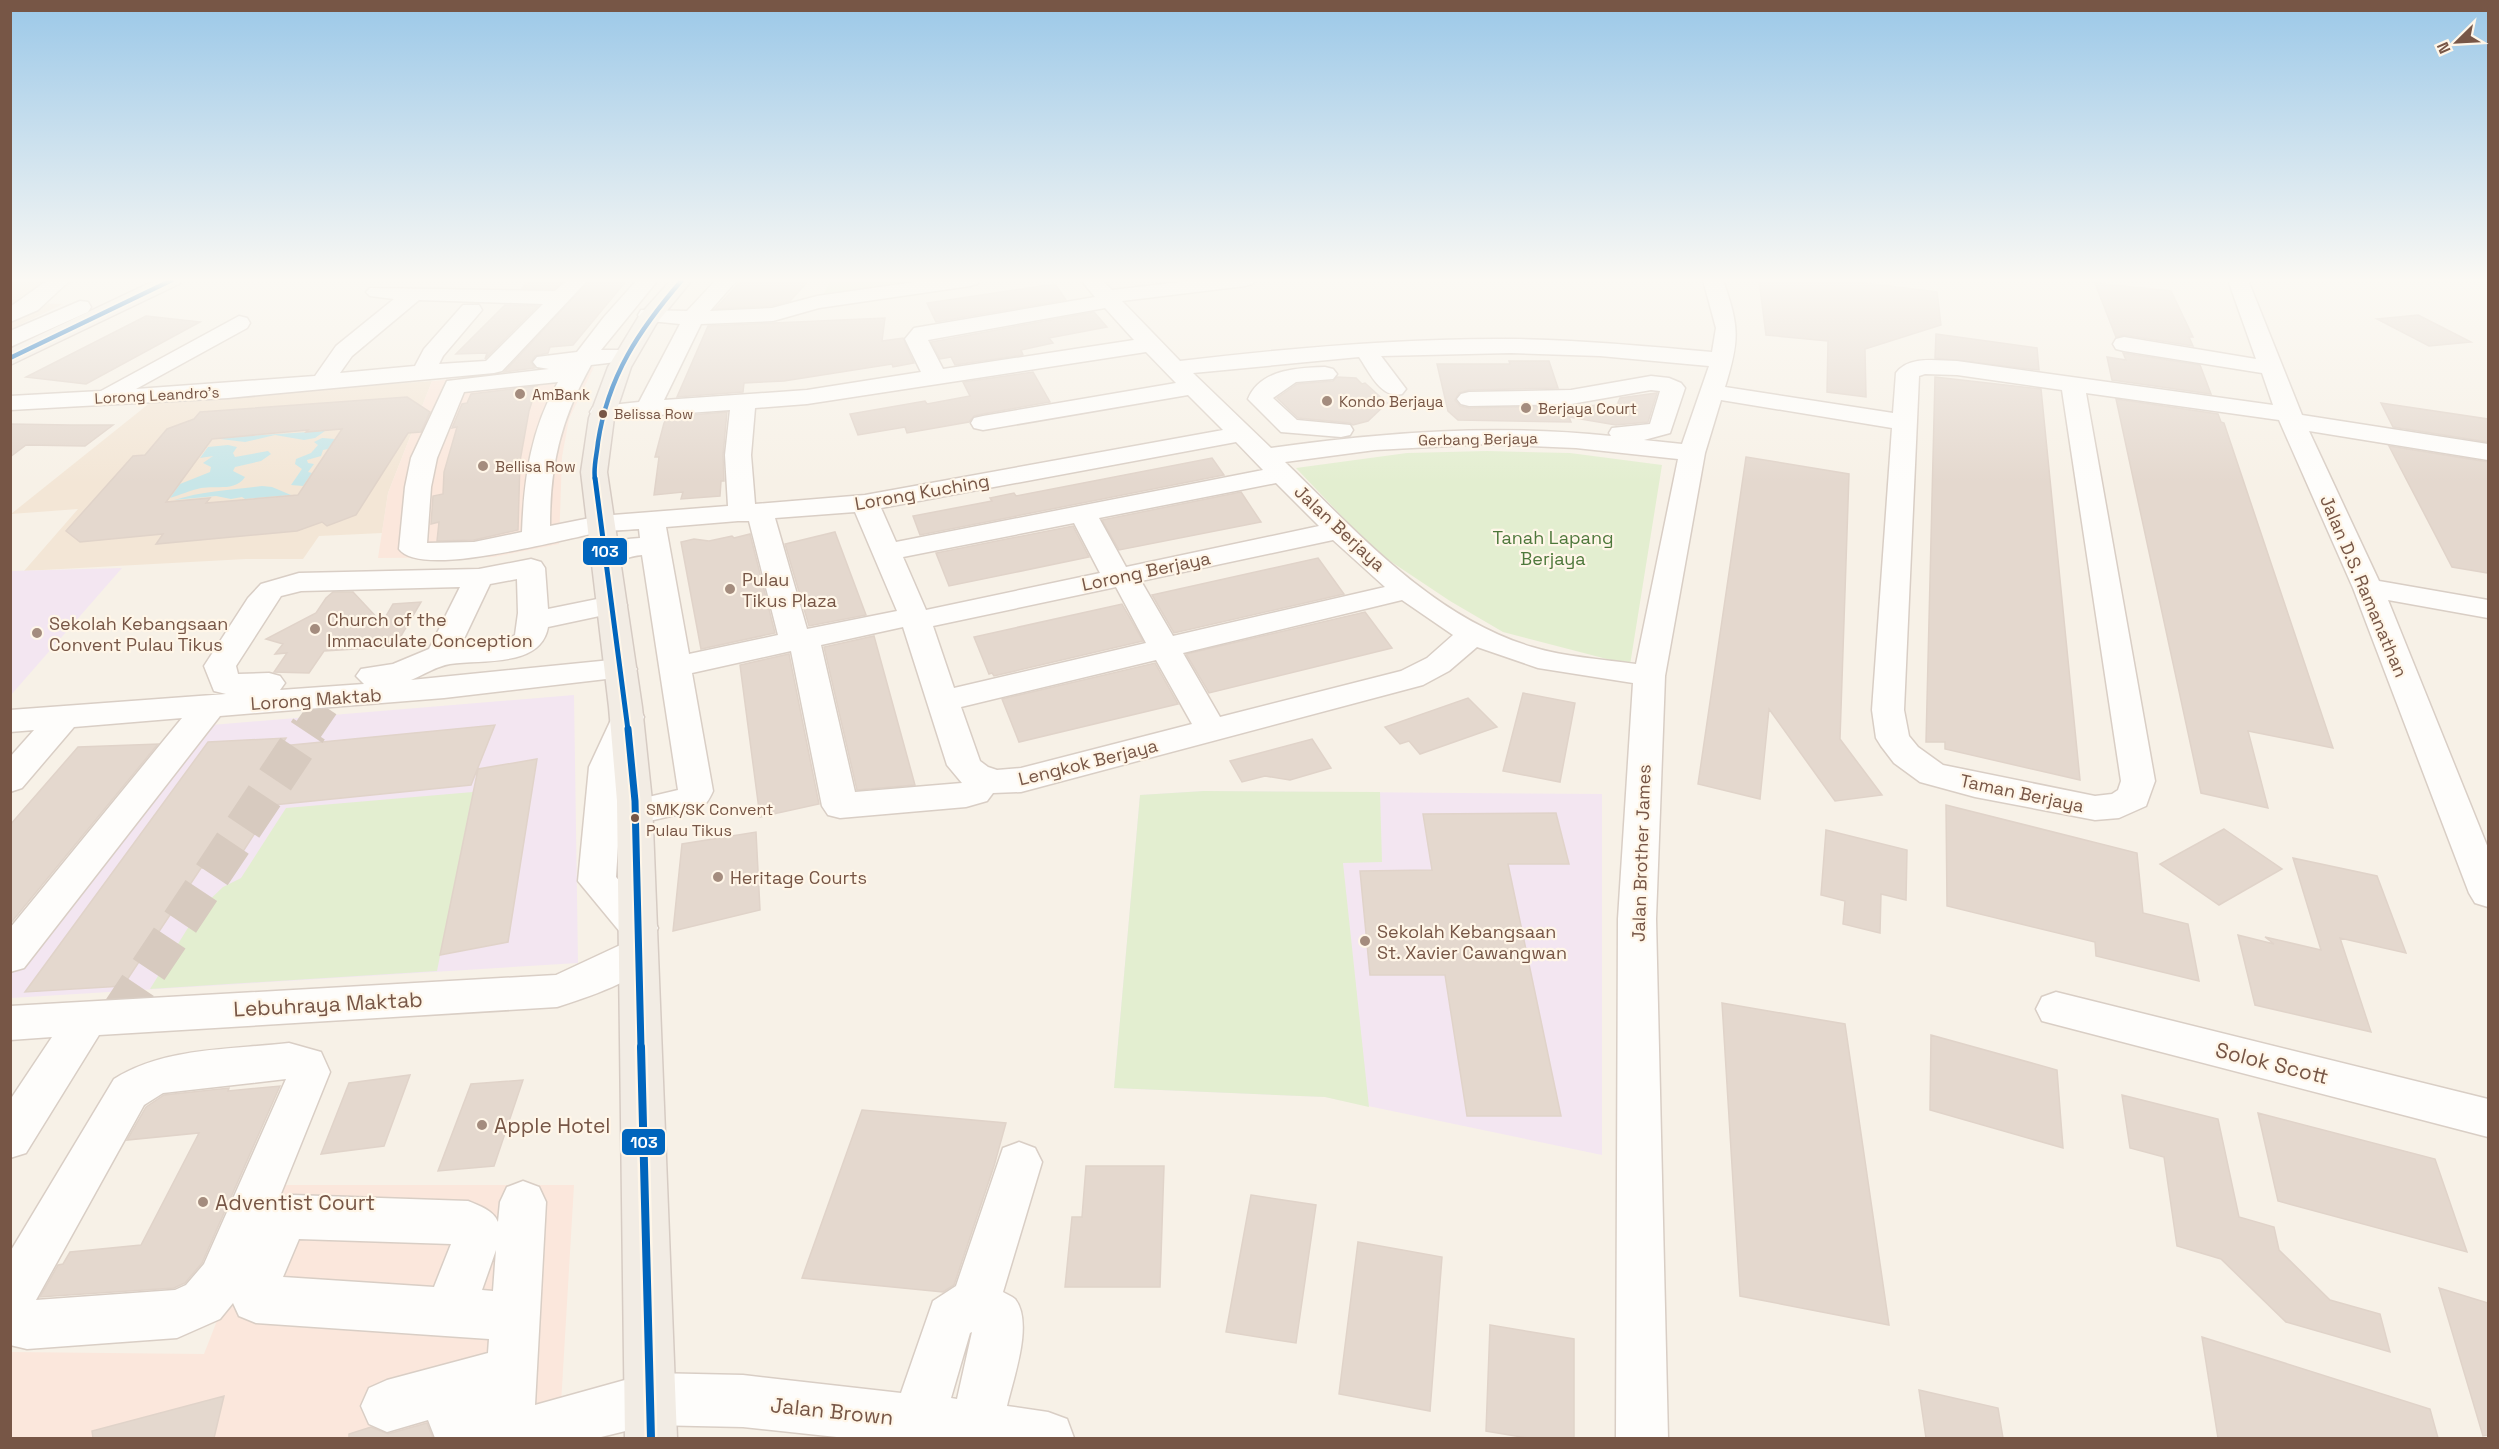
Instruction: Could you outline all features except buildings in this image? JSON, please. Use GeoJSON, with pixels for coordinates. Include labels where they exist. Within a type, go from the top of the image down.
{"type":"FeatureCollection","features":[{"type":"Feature","properties":{"kind":"main road"},"geometry":{"type":"LineString","coordinates":[[10,358],[32,348]]}},
{"type":"Feature","properties":{"kind":"main road"},"geometry":{"type":"LineString","coordinates":[[629,348],[602,412],[594,472],[628,717],[636,812],[651,1419]]}},
{"type":"Feature","properties":{"kind":"street"},"geometry":{"type":"LineString","coordinates":[[104,397],[193,348]]}},
{"type":"Feature","properties":{"kind":"street"},"geometry":{"type":"LineString","coordinates":[[323,381],[348,348]]}},
{"type":"Feature","properties":{"kind":"street"},"geometry":{"type":"LineString","coordinates":[[424,372],[432,354],[438,348]]}},
{"type":"Feature","properties":{"kind":"street"},"geometry":{"type":"LineString","coordinates":[[494,366],[512,348]]}},
{"type":"Feature","properties":{"kind":"street"},"geometry":{"type":"LineString","coordinates":[[219,699],[398,674],[441,656],[514,648],[524,644],[530,636],[533,621],[532,548],[539,466],[553,416],[577,366],[591,348]]}},
{"type":"Feature","properties":{"kind":"street"},"geometry":{"type":"LineString","coordinates":[[648,409],[678,348]]}},
{"type":"Feature","properties":{"kind":"street"},"geometry":{"type":"LineString","coordinates":[[920,348],[936,378]]}},
{"type":"Feature","properties":{"kind":"street"},"geometry":{"type":"LineString","coordinates":[[602,412],[821,396],[1128,348]]}},
{"type":"Feature","properties":{"kind":"street","name":"Jalan Berjaya"},"geometry":{"type":"LineString","coordinates":[[1155,348],[1339,530],[1408,590],[1449,620],[1503,647],[1547,660],[1649,676]]}},
{"type":"Feature","properties":{"kind":"street"},"geometry":{"type":"LineString","coordinates":[[983,423],[1186,378],[1371,360],[1539,348]]}},
{"type":"Feature","properties":{"kind":"street"},"geometry":{"type":"LineString","coordinates":[[1551,348],[1718,376],[1903,422]]}},
{"type":"Feature","properties":{"kind":"street","name":"Jalan Brother James"},"geometry":{"type":"LineString","coordinates":[[1642,1438],[1637,919],[1649,676],[1692,453],[1718,376],[1723,348]]}},
{"type":"Feature","properties":{"kind":"street"},"geometry":{"type":"LineString","coordinates":[[2166,348],[2271,368]]}},
{"type":"Feature","properties":{"kind":"street","name":"Jalan D.S. Ramanathan"},"geometry":{"type":"LineString","coordinates":[[2262,348],[2290,417],[2368,588],[2488,893]]}},
{"type":"Feature","properties":{"kind":"street","name":"Lorong Leandro's"},"geometry":{"type":"LineString","coordinates":[[10,403],[228,391],[424,372],[459,377],[494,366],[577,366],[625,355]]}},
{"type":"Feature","properties":{"kind":"street"},"geometry":{"type":"LineString","coordinates":[[1371,360],[1394,389]]}},
{"type":"Feature","properties":{"kind":"street"},"geometry":{"type":"LineString","coordinates":[[1354,430],[1290,427],[1260,397],[1294,374],[1371,360]]}},
{"type":"Feature","properties":{"kind":"street"},"geometry":{"type":"LineString","coordinates":[[532,548],[423,552],[413,549],[418,488],[424,458],[459,377],[577,366]]}},
{"type":"Feature","properties":{"kind":"street","name":"Taman Berjaya"},"geometry":{"type":"LineString","coordinates":[[2073,385],[2138,781],[2134,798],[2119,806],[2095,808],[1975,786],[1932,774],[1906,755],[1893,738],[1888,710],[1903,422],[1908,373],[1921,367],[1957,368],[2073,385],[2290,417],[2488,452]]}},
{"type":"Feature","properties":{"kind":"street"},"geometry":{"type":"LineString","coordinates":[[1469,399],[1571,397],[1651,383],[1673,388],[1661,428],[1656,431],[1607,434],[1529,430],[1515,437]]}},
{"type":"Feature","properties":{"kind":"street"},"geometry":{"type":"LineString","coordinates":[[743,402],[738,454],[751,513],[799,640],[837,801],[840,806],[966,795],[975,792],[985,780],[976,777],[964,765],[918,628],[865,503]]}},
{"type":"Feature","properties":{"kind":"street","name":"Lorong Kuching"},"geometry":{"type":"LineString","coordinates":[[532,548],[603,540],[628,547],[653,533],[751,513],[865,503],[1240,434]]}},
{"type":"Feature","properties":{"kind":"street","name":"Gerbang Berjaya"},"geometry":{"type":"LineString","coordinates":[[887,552],[1082,513],[1273,465],[1326,447],[1395,441],[1515,437],[1560,439],[1692,453]]}},
{"type":"Feature","properties":{"kind":"street"},"geometry":{"type":"LineString","coordinates":[[1082,513],[1165,648],[1212,731]]}},
{"type":"Feature","properties":{"kind":"street","name":"Lorong Berjaya"},"geometry":{"type":"LineString","coordinates":[[918,628],[934,630],[954,613],[1339,530]]}},
{"type":"Feature","properties":{"kind":"street"},"geometry":{"type":"LineString","coordinates":[[636,812],[685,801],[693,797],[696,791],[677,666],[653,533]]}},
{"type":"Feature","properties":{"kind":"street"},"geometry":{"type":"LineString","coordinates":[[10,957],[219,699],[225,684],[221,661],[263,598],[271,590],[299,582],[479,578],[532,548]]}},
{"type":"Feature","properties":{"kind":"street"},"geometry":{"type":"LineString","coordinates":[[441,656],[479,578]]}},
{"type":"Feature","properties":{"kind":"street"},"geometry":{"type":"LineString","coordinates":[[2368,588],[2488,609]]}},
{"type":"Feature","properties":{"kind":"street"},"geometry":{"type":"LineString","coordinates":[[942,701],[1408,590]]}},
{"type":"Feature","properties":{"kind":"street"},"geometry":{"type":"LineString","coordinates":[[533,621],[612,605]]}},
{"type":"Feature","properties":{"kind":"street"},"geometry":{"type":"LineString","coordinates":[[677,666],[799,640],[918,628]]}},
{"type":"Feature","properties":{"kind":"street","name":"Lengkok Berjaya"},"geometry":{"type":"LineString","coordinates":[[985,780],[1020,780],[1412,678],[1437,668],[1454,654],[1473,632]]}},
{"type":"Feature","properties":{"kind":"street","name":"Lorong Maktab"},"geometry":{"type":"LineString","coordinates":[[10,721],[219,699],[444,688],[621,669]]}},
{"type":"Feature","properties":{"kind":"street"},"geometry":{"type":"LineString","coordinates":[[10,780],[64,717]]}},
{"type":"Feature","properties":{"kind":"street"},"geometry":{"type":"LineString","coordinates":[[628,717],[606,767],[597,881],[638,941]]}},
{"type":"Feature","properties":{"kind":"street","name":"Lebuhraya Maktab"},"geometry":{"type":"LineString","coordinates":[[10,1023],[557,991],[585,981],[638,941]]}},
{"type":"Feature","properties":{"kind":"street","name":"Solok Scott"},"geometry":{"type":"LineString","coordinates":[[2056,1009],[2488,1118]]}},
{"type":"Feature","properties":{"kind":"street"},"geometry":{"type":"LineString","coordinates":[[10,1139],[87,1018]]}},
{"type":"Feature","properties":{"kind":"street"},"geometry":{"type":"LineString","coordinates":[[10,1321],[27,1325],[177,1314],[203,1302],[221,1280],[307,1080],[309,1072],[306,1065],[289,1061],[163,1075],[140,1084],[122,1101],[15,1282]]}},
{"type":"Feature","properties":{"kind":"street"},"geometry":{"type":"LineString","coordinates":[[918,1421],[950,1318],[975,1302],[1019,1162]]}},
{"type":"Feature","properties":{"kind":"street"},"geometry":{"type":"LineString","coordinates":[[511,1414],[523,1202]]}},
{"type":"Feature","properties":{"kind":"street"},"geometry":{"type":"LineString","coordinates":[[975,1302],[997,1316],[997,1342],[976,1427]]}},
{"type":"Feature","properties":{"kind":"street"},"geometry":{"type":"LineString","coordinates":[[449,1312],[515,1316]]}},
{"type":"Feature","properties":{"kind":"street","name":"Jalan Brown"},"geometry":{"type":"LineString","coordinates":[[511,1414],[560,1422],[651,1419],[743,1401],[976,1427],[1048,1438]]}},
{"type":"Feature","properties":{"kind":"street"},"geometry":{"type":"LineString","coordinates":[[387,1406],[511,1414]]}},
{"type":"Feature","properties":{"kind":"street"},"geometry":{"type":"LineString","coordinates":[[454,1421],[511,1414]]}},
{"type":"Feature","properties":{"kind":"shaded area"},"geometry":{"type":"Polygon","coordinates":[[[594,367],[569,419],[562,457],[559,544],[493,557],[378,558],[388,493],[432,381],[594,367]]]}},
{"type":"Feature","properties":{"kind":"shaded area"},"geometry":{"type":"Polygon","coordinates":[[[432,381],[388,493],[382,533],[319,536],[303,559],[246,559],[24,571],[78,509],[11,514],[151,402],[432,381]]]}},
{"type":"Feature","properties":{"kind":"shaded area","name":"Sekolah Kebangsaan Convent Pulau Tikus"},"geometry":{"type":"Polygon","coordinates":[[[122,568],[11,695],[11,571],[122,568]]]}},
{"type":"Feature","properties":{"kind":"shaded area"},"geometry":{"type":"Polygon","coordinates":[[[574,695],[578,963],[11,998],[10,972],[199,726],[574,695]]]}},
{"type":"Feature","properties":{"kind":"shaded area","name":"Sekolah Kebangsaan St. Xavier Cawangwan"},"geometry":{"type":"Polygon","coordinates":[[[1204,791],[1602,794],[1602,1155],[1325,1097],[1114,1088],[1140,795],[1204,791]]]}},
{"type":"Feature","properties":{"kind":"shaded area"},"geometry":{"type":"Polygon","coordinates":[[[270,1185],[574,1185],[559,1438],[11,1438],[11,1352],[204,1354],[270,1185]]]}},
{"type":"Feature","properties":{"kind":"green space","name":"Tanah Lapang Berjaya"},"geometry":{"type":"Polygon","coordinates":[[[1487,451],[1570,453],[1662,465],[1630,665],[1503,632],[1450,601],[1375,551],[1296,468],[1407,453],[1487,451]]]}},
{"type":"Feature","properties":{"kind":"green space"},"geometry":{"type":"Polygon","coordinates":[[[1204,791],[1380,792],[1382,862],[1343,863],[1369,1107],[1325,1097],[1114,1088],[1140,795],[1204,791]]]}},
{"type":"Feature","properties":{"kind":"green space"},"geometry":{"type":"Polygon","coordinates":[[[473,792],[437,971],[150,989],[199,910],[223,887],[241,878],[286,808],[473,792]]]}},
{"type":"Feature","properties":{"kind":"water"},"geometry":{"type":"Polygon","coordinates":[[[325,431],[315,438],[304,440],[275,435],[245,442],[212,438],[325,431]]]}},
{"type":"Feature","properties":{"kind":"water"},"geometry":{"type":"Polygon","coordinates":[[[322,438],[335,439],[328,449],[323,450],[321,456],[307,460],[308,463],[314,464],[308,472],[312,473],[303,486],[291,485],[302,469],[295,464],[296,459],[311,453],[318,445],[314,442],[322,438]]]}},
{"type":"Feature","properties":{"kind":"water"},"geometry":{"type":"Polygon","coordinates":[[[228,445],[237,447],[233,453],[235,457],[268,451],[271,454],[261,461],[235,467],[233,471],[245,477],[236,485],[201,488],[170,498],[180,484],[210,472],[211,467],[203,463],[213,456],[200,458],[208,447],[228,445]]]}},
{"type":"Feature","properties":{"kind":"water"},"geometry":{"type":"Polygon","coordinates":[[[262,486],[272,487],[291,495],[245,499],[216,496],[174,500],[207,493],[262,486]]]}},
{"type":"Feature","properties":{"kind":"tunnel"},"geometry":{"type":"LineString","coordinates":[[308,730],[330,698]]}},
{"type":"Feature","properties":{"kind":"tunnel"},"geometry":{"type":"LineString","coordinates":[[117,1017],[309,729]]}},
{"type":"Feature","properties":{"kind":"transit line","name":"103"},"geometry":{"type":"LineString","coordinates":[[10,358],[32,348]]}},
{"type":"Feature","properties":{"kind":"transit line","name":"103"},"geometry":{"type":"LineString","coordinates":[[631,348],[620,367],[602,418],[594,472],[626,707],[635,801],[651,1438]]}},
{"type":"Feature","properties":{"kind":"place","name":"AmBank"},"geometry":{"type":"Point","coordinates":[520,394]}},
{"type":"Feature","properties":{"kind":"place","name":"Kondo Berjaya"},"geometry":{"type":"Point","coordinates":[1327,401]}},
{"type":"Feature","properties":{"kind":"place","name":"Berjaya Court"},"geometry":{"type":"Point","coordinates":[1526,408]}},
{"type":"Feature","properties":{"kind":"place","name":"Belissa Row"},"geometry":{"type":"Point","coordinates":[603,414]}},
{"type":"Feature","properties":{"kind":"place","name":"Bellisa Row"},"geometry":{"type":"Point","coordinates":[483,466]}},
{"type":"Feature","properties":{"kind":"place","name":"Pulau Tikus Plaza"},"geometry":{"type":"Point","coordinates":[730,589]}},
{"type":"Feature","properties":{"kind":"place","name":"Church of the Immaculate Conception"},"geometry":{"type":"Point","coordinates":[315,629]}},
{"type":"Feature","properties":{"kind":"place","name":"Sekolah Kebangsaan Convent Pulau Tikus"},"geometry":{"type":"Point","coordinates":[37,633]}},
{"type":"Feature","properties":{"kind":"place","name":"SMK/SK Convent Pulau Tikus"},"geometry":{"type":"Point","coordinates":[635,818]}},
{"type":"Feature","properties":{"kind":"place","name":"Heritage Courts"},"geometry":{"type":"Point","coordinates":[718,877]}},
{"type":"Feature","properties":{"kind":"place","name":"Sekolah Kebangsaan St. Xavier Cawangwan"},"geometry":{"type":"Point","coordinates":[1365,941]}},
{"type":"Feature","properties":{"kind":"place","name":"Apple Hotel"},"geometry":{"type":"Point","coordinates":[482,1125]}},
{"type":"Feature","properties":{"kind":"place","name":"Adventist Court"},"geometry":{"type":"Point","coordinates":[203,1202]}}]}
